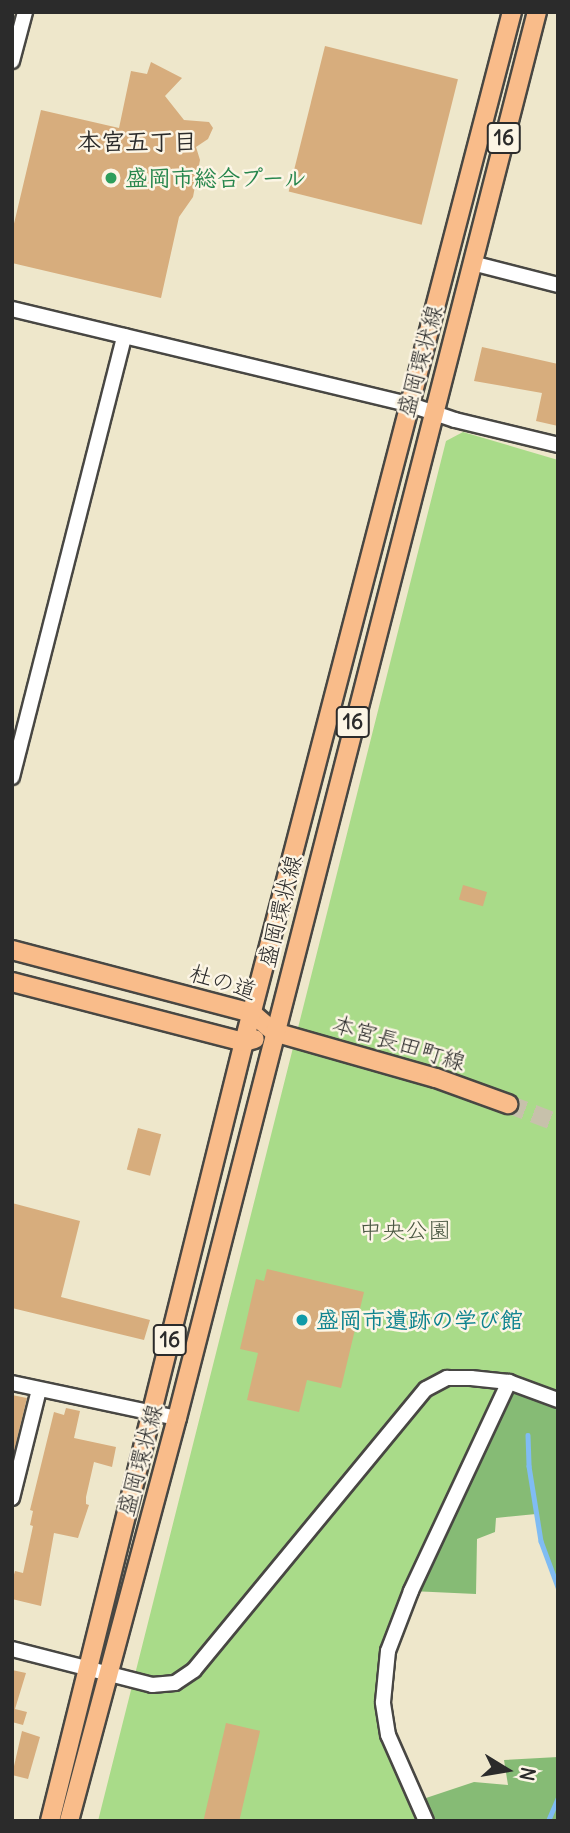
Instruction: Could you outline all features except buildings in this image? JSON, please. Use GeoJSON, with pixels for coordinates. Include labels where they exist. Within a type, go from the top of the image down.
{"type":"FeatureCollection","features":[{"type":"Feature","properties":{"kind":"main road","name":"盛岡環状線"},"geometry":{"type":"LineString","coordinates":[[51,1821],[244,1042],[512,12]]}},
{"type":"Feature","properties":{"kind":"main road","name":"盛岡環状線"},"geometry":{"type":"LineString","coordinates":[[69,1821],[177,1418],[432,413],[537,12]]}},
{"type":"Feature","properties":{"kind":"main road","name":"杜の道"},"geometry":{"type":"LineString","coordinates":[[12,950],[252,1013],[274,1032]]}},
{"type":"Feature","properties":{"kind":"main road"},"geometry":{"type":"LineString","coordinates":[[12,982],[244,1042]]}},
{"type":"Feature","properties":{"kind":"main road","name":"杜の道"},"geometry":{"type":"LineString","coordinates":[[244,1042],[274,1032]]}},
{"type":"Feature","properties":{"kind":"main road","name":"本宮長田町線"},"geometry":{"type":"LineString","coordinates":[[274,1032],[436,1078],[508,1104]]}},
{"type":"Feature","properties":{"kind":"street"},"geometry":{"type":"LineString","coordinates":[[12,61],[25,12]]}},
{"type":"Feature","properties":{"kind":"street"},"geometry":{"type":"LineString","coordinates":[[472,263],[558,285]]}},
{"type":"Feature","properties":{"kind":"street"},"geometry":{"type":"LineString","coordinates":[[12,309],[411,405],[432,413],[558,445]]}},
{"type":"Feature","properties":{"kind":"street"},"geometry":{"type":"LineString","coordinates":[[12,777],[124,336]]}},
{"type":"Feature","properties":{"kind":"street"},"geometry":{"type":"LineString","coordinates":[[12,1649],[152,1685],[175,1683],[194,1670],[426,1389],[447,1378],[509,1382],[558,1400]]}},
{"type":"Feature","properties":{"kind":"street"},"geometry":{"type":"LineString","coordinates":[[426,1821],[388,1735],[383,1702],[388,1651],[411,1591],[509,1382]]}},
{"type":"Feature","properties":{"kind":"street"},"geometry":{"type":"LineString","coordinates":[[12,1383],[177,1418]]}},
{"type":"Feature","properties":{"kind":"street"},"geometry":{"type":"LineString","coordinates":[[12,1498],[39,1390]]}},
{"type":"Feature","properties":{"kind":"green space","name":"中央公園"},"geometry":{"type":"Polygon","coordinates":[[[463,432],[558,460],[558,1400],[504,1385],[388,1651],[383,1702],[426,1821],[98,1821],[446,441],[463,432]]]}},
{"type":"Feature","properties":{"kind":"green space"},"geometry":{"type":"Polygon","coordinates":[[[504,1385],[558,1397],[558,1587],[541,1541],[536,1514],[496,1518],[495,1532],[477,1539],[476,1594],[411,1591],[504,1385]]]}},
{"type":"Feature","properties":{"kind":"green space"},"geometry":{"type":"Polygon","coordinates":[[[558,1757],[558,1821],[426,1821],[417,1801],[474,1782],[508,1785],[504,1760],[558,1757]]]}},
{"type":"Feature","properties":{"kind":"waterway"},"geometry":{"type":"LineString","coordinates":[[528,1435],[529,1466],[541,1541],[558,1587]]}},
{"type":"Feature","properties":{"kind":"waterway"},"geometry":{"type":"LineString","coordinates":[[548,1821],[558,1798]]}},
{"type":"Feature","properties":{"kind":"tunnel"},"geometry":{"type":"LineString","coordinates":[[508,1104],[558,1123]]}},
{"type":"Feature","properties":{"kind":"place","name":"盛岡市総合プール"},"geometry":{"type":"Point","coordinates":[111,178]}},
{"type":"Feature","properties":{"kind":"place","name":"盛岡市遺跡の学び館"},"geometry":{"type":"Point","coordinates":[302,1320]}},
{"type":"Feature","properties":{"kind":"district","name":"本宮五丁目"},"geometry":{"type":"Point","coordinates":[137,142]}}]}
